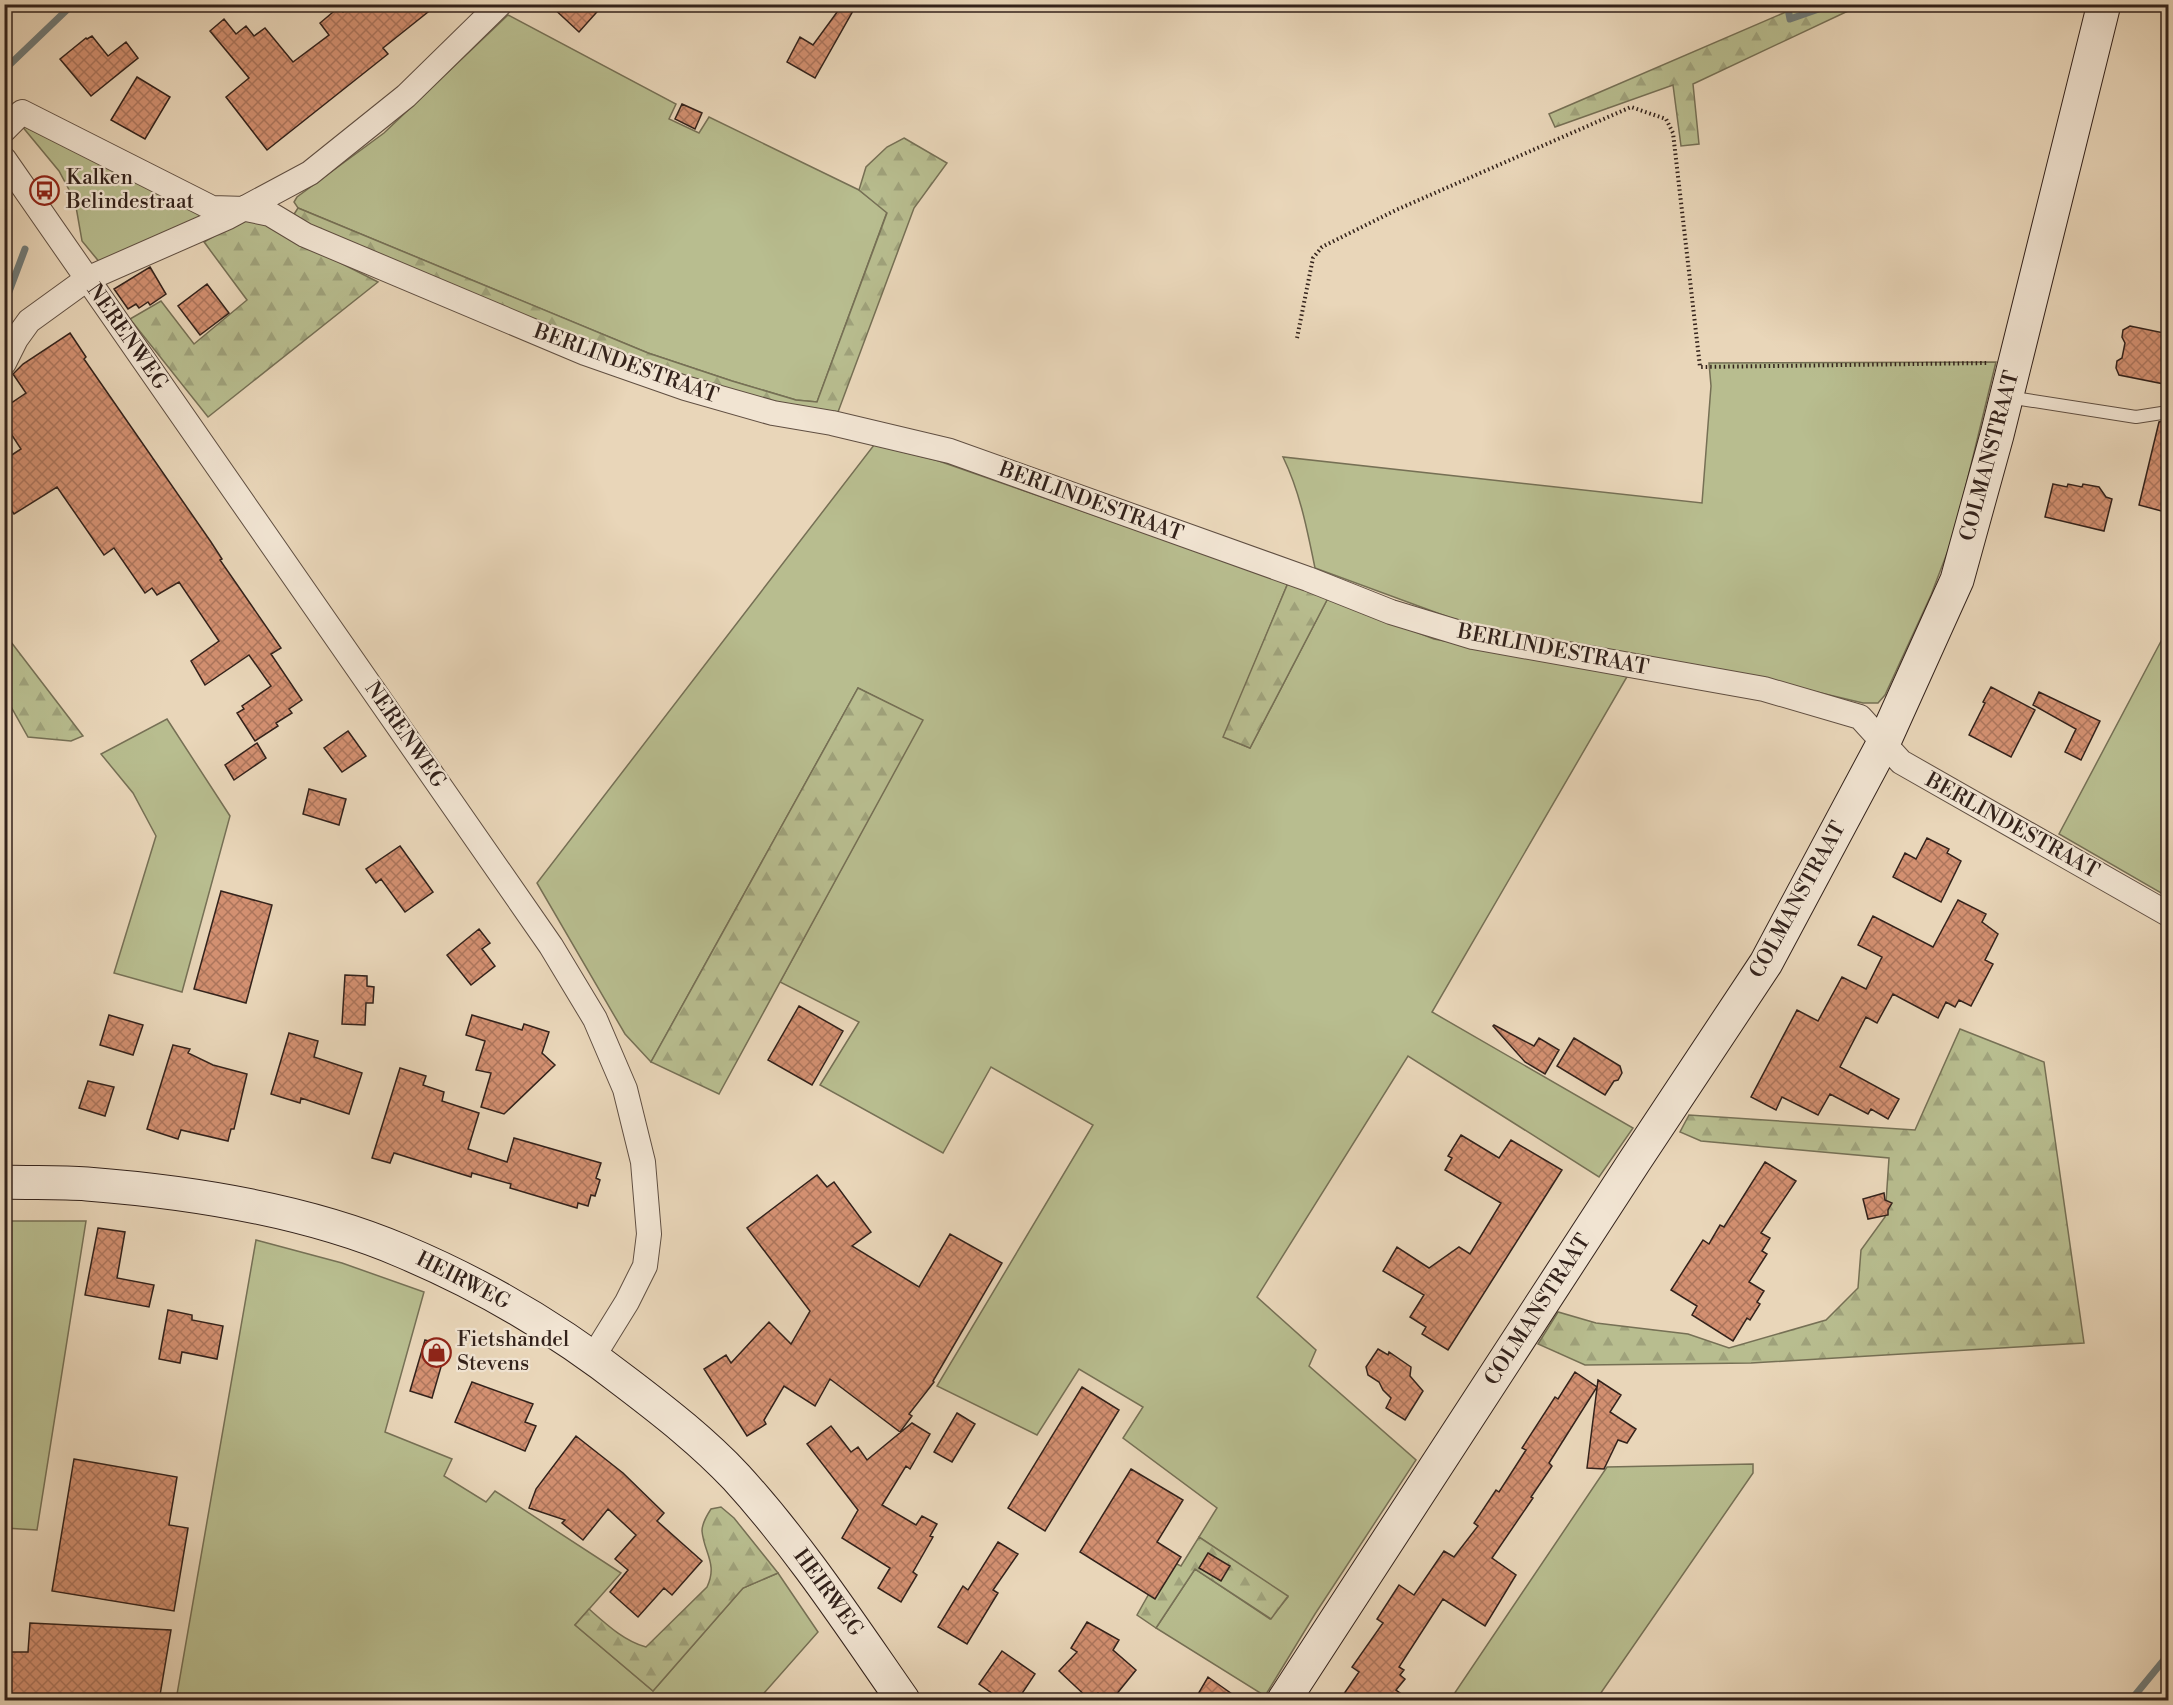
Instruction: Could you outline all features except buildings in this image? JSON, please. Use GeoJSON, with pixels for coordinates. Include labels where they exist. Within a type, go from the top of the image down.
{"type":"FeatureCollection","features":[{"type":"Feature","properties":{"kind":"main road","name":"COLMANSTRAAT"},"geometry":{"type":"LineString","coordinates":[[1284,1701],[1766,963],[1883,744],[1957,580],[2011,382],[2104,4]]}},
{"type":"Feature","properties":{"kind":"main road","name":"HEIRWEG"},"geometry":{"type":"LineString","coordinates":[[4,1182],[84,1184],[206,1197],[332,1226],[400,1250],[467,1280],[521,1310],[593,1357],[683,1426],[734,1475],[784,1532],[903,1701]]}},
{"type":"Feature","properties":{"kind":"street"},"geometry":{"type":"LineString","coordinates":[[4,363],[16,339],[29,321],[87,279],[246,209],[310,173],[406,96],[500,4]]}},
{"type":"Feature","properties":{"kind":"street","name":"BERLINDESTRAAT"},"geometry":{"type":"LineString","coordinates":[[4,129],[22,112],[212,208],[246,209],[270,214],[305,235],[585,353],[685,388],[773,413],[832,423],[950,451],[1308,579],[1391,612],[1473,637],[1764,689],[1860,717],[1901,762],[2169,914]]}},
{"type":"Feature","properties":{"kind":"street","name":"NERENWEG"},"geometry":{"type":"LineString","coordinates":[[4,159],[17,174],[87,279],[538,927],[595,1019],[625,1089],[643,1162],[649,1234],[645,1266],[627,1302],[593,1357]]}},
{"type":"Feature","properties":{"kind":"lane"},"geometry":{"type":"LineString","coordinates":[[2011,382],[2136,417],[2169,412]]}},
{"type":"Feature","properties":{"kind":"path"},"geometry":{"type":"LineString","coordinates":[[1297,338],[1313,258],[1322,247],[1396,210],[1631,107],[1666,119],[1673,133],[1700,367],[1989,363],[2011,382]]}},
{"type":"Feature","properties":{"kind":"green space"},"geometry":{"type":"Polygon","coordinates":[[[1786,5],[1871,5],[1848,11],[1693,84],[1699,144],[1681,146],[1673,85],[1555,127],[1549,114],[1788,11],[1786,5]]]}},
{"type":"Feature","properties":{"kind":"green space"},"geometry":{"type":"Polygon","coordinates":[[[508,15],[676,104],[669,119],[699,133],[709,117],[859,190],[887,212],[817,402],[796,400],[648,353],[298,208],[294,202],[297,197],[384,133],[508,15]]]}},
{"type":"Feature","properties":{"kind":"green space"},"geometry":{"type":"Polygon","coordinates":[[[21,125],[213,214],[101,264],[82,241],[75,201],[59,171],[21,125]]]}},
{"type":"Feature","properties":{"kind":"green space"},"geometry":{"type":"Polygon","coordinates":[[[904,138],[947,163],[914,208],[838,412],[747,395],[616,354],[291,219],[298,208],[648,353],[796,400],[817,402],[887,213],[859,190],[866,167],[887,147],[904,138]]]}},
{"type":"Feature","properties":{"kind":"green space"},"geometry":{"type":"Polygon","coordinates":[[[248,216],[378,282],[208,417],[130,319],[161,301],[194,344],[247,300],[204,242],[248,216]]]}},
{"type":"Feature","properties":{"kind":"green space"},"geometry":{"type":"Polygon","coordinates":[[[1996,362],[1954,535],[1931,595],[1885,695],[1878,703],[1863,703],[1783,684],[1502,632],[1451,618],[1315,568],[1298,497],[1283,457],[1702,503],[1711,386],[1709,363],[1996,362]]]}},
{"type":"Feature","properties":{"kind":"green space"},"geometry":{"type":"Polygon","coordinates":[[[874,445],[936,460],[1288,583],[1224,737],[1250,748],[1328,598],[1434,639],[1628,675],[1432,1012],[1633,1128],[1599,1177],[1408,1056],[1257,1297],[1316,1350],[1309,1366],[1416,1460],[1315,1614],[1265,1696],[1156,1628],[1195,1569],[1270,1619],[1288,1597],[1199,1537],[1217,1508],[1123,1438],[1143,1407],[1079,1369],[1037,1435],[937,1386],[1093,1125],[991,1067],[943,1153],[820,1085],[859,1022],[780,982],[922,720],[858,688],[651,1062],[625,1034],[537,883],[874,445]]]}},
{"type":"Feature","properties":{"kind":"green space"},"geometry":{"type":"Polygon","coordinates":[[[1288,583],[1328,598],[1250,748],[1223,737],[1288,583]]]}},
{"type":"Feature","properties":{"kind":"green space"},"geometry":{"type":"Polygon","coordinates":[[[2168,628],[2168,897],[2059,834],[2168,628]]]}},
{"type":"Feature","properties":{"kind":"green space"},"geometry":{"type":"Polygon","coordinates":[[[4,632],[83,736],[71,741],[28,737],[5,696],[4,632]]]}},
{"type":"Feature","properties":{"kind":"green space"},"geometry":{"type":"Polygon","coordinates":[[[858,688],[923,720],[719,1094],[651,1062],[858,688]]]}},
{"type":"Feature","properties":{"kind":"green space"},"geometry":{"type":"Polygon","coordinates":[[[167,719],[230,816],[182,992],[114,973],[156,836],[133,793],[101,754],[167,719]]]}},
{"type":"Feature","properties":{"kind":"green space"},"geometry":{"type":"Polygon","coordinates":[[[1960,1029],[2044,1062],[2084,1343],[1751,1363],[1585,1365],[1538,1344],[1558,1312],[1596,1323],[1688,1334],[1729,1348],[1826,1320],[1858,1288],[1861,1250],[1885,1217],[1889,1158],[1701,1141],[1680,1132],[1689,1115],[1915,1130],[1960,1029]]]}},
{"type":"Feature","properties":{"kind":"green space"},"geometry":{"type":"Polygon","coordinates":[[[5,1221],[86,1221],[37,1530],[5,1528],[5,1221]]]}},
{"type":"Feature","properties":{"kind":"green space"},"geometry":{"type":"Polygon","coordinates":[[[256,1240],[342,1263],[424,1292],[385,1432],[452,1459],[444,1476],[486,1502],[495,1491],[621,1573],[575,1625],[653,1691],[743,1588],[778,1573],[818,1632],[758,1700],[176,1700],[256,1240]]]}},
{"type":"Feature","properties":{"kind":"green space"},"geometry":{"type":"Polygon","coordinates":[[[1753,1464],[1753,1473],[1596,1700],[1450,1700],[1607,1467],[1753,1464]]]}},
{"type":"Feature","properties":{"kind":"green space"},"geometry":{"type":"Polygon","coordinates":[[[721,1507],[734,1518],[778,1573],[743,1588],[653,1691],[575,1625],[589,1609],[623,1636],[646,1647],[707,1587],[711,1565],[702,1528],[711,1509],[721,1507]]]}},
{"type":"Feature","properties":{"kind":"green space"},"geometry":{"type":"Polygon","coordinates":[[[1199,1537],[1288,1596],[1271,1619],[1195,1569],[1156,1628],[1137,1615],[1168,1560],[1181,1566],[1199,1537]]]}},
{"type":"Feature","properties":{"kind":"waterway"},"geometry":{"type":"LineString","coordinates":[[4,70],[73,4]]}},
{"type":"Feature","properties":{"kind":"waterway"},"geometry":{"type":"LineString","coordinates":[[1787,4],[1790,19],[1833,4]]}},
{"type":"Feature","properties":{"kind":"waterway"},"geometry":{"type":"LineString","coordinates":[[4,305],[25,249]]}},
{"type":"Feature","properties":{"kind":"waterway"},"geometry":{"type":"LineString","coordinates":[[2131,1700],[2168,1655]]}},
{"type":"Feature","properties":{"kind":"place","name":"Kalken Belindestraat"},"geometry":{"type":"Point","coordinates":[45,190]}},
{"type":"Feature","properties":{"kind":"place","name":"Fietshandel Stevens"},"geometry":{"type":"Point","coordinates":[436,1352]}}]}
